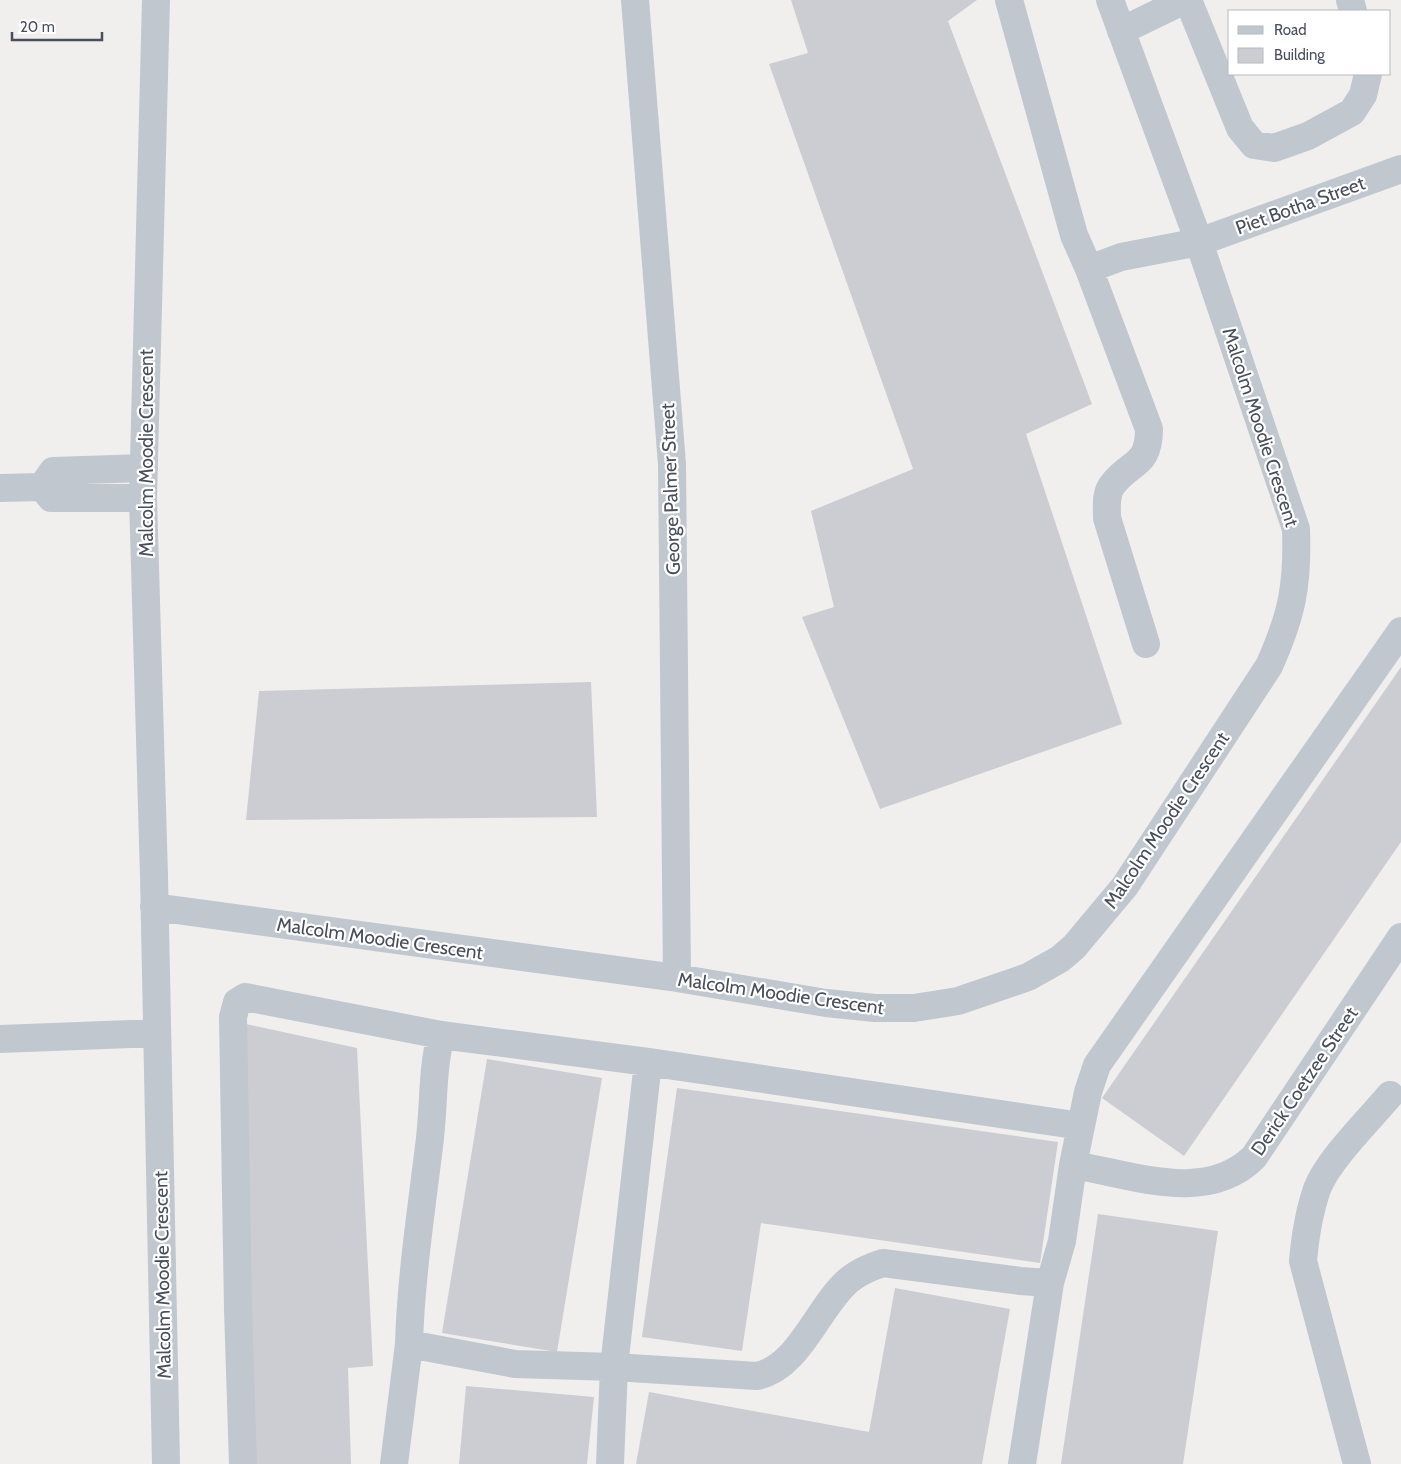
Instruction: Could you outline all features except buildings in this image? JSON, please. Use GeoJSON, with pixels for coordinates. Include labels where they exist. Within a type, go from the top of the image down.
{"type":"FeatureCollection","features":[{"type":"Feature","properties":{"kind":"street","name":"Malcolm Moodie Crescent"},"geometry":{"type":"LineString","coordinates":[[156,0],[143,498],[166,1464]]}},
{"type":"Feature","properties":{"kind":"street","name":"George Palmer Street"},"geometry":{"type":"LineString","coordinates":[[635,0],[672,464],[677,978]]}},
{"type":"Feature","properties":{"kind":"street"},"geometry":{"type":"LineString","coordinates":[[1009,0],[1074,235],[1089,269],[1149,429],[1149,444],[1141,460],[1112,485],[1107,500],[1107,518],[1146,644]]}},
{"type":"Feature","properties":{"kind":"street","name":"Malcolm Moodie Crescent"},"geometry":{"type":"LineString","coordinates":[[154,906],[677,978],[826,1003],[875,1008],[914,1008],[958,1001],[1013,983],[1060,959],[1074,947],[1125,886],[1269,666],[1286,630],[1294,597],[1298,567],[1296,529],[1199,242],[1110,0]]}},
{"type":"Feature","properties":{"kind":"street"},"geometry":{"type":"LineString","coordinates":[[1121,31],[1186,0],[1240,128],[1254,145],[1274,148],[1308,136],[1352,112],[1363,95],[1368,75]]}},
{"type":"Feature","properties":{"kind":"street","name":"Piet Botha Street"},"geometry":{"type":"LineString","coordinates":[[1089,269],[1121,257],[1199,242],[1401,168]]}},
{"type":"Feature","properties":{"kind":"street"},"geometry":{"type":"LineString","coordinates":[[42,487],[53,471],[144,468]]}},
{"type":"Feature","properties":{"kind":"street"},"geometry":{"type":"LineString","coordinates":[[0,488],[42,487]]}},
{"type":"Feature","properties":{"kind":"street"},"geometry":{"type":"LineString","coordinates":[[42,487],[51,498],[143,498]]}},
{"type":"Feature","properties":{"kind":"street"},"geometry":{"type":"LineString","coordinates":[[1022,1464],[1050,1283],[1062,1241],[1073,1164],[1088,1092],[1097,1065],[1401,631]]}},
{"type":"Feature","properties":{"kind":"street","name":"Derick Coetzee Street"},"geometry":{"type":"LineString","coordinates":[[1073,1164],[1157,1182],[1181,1184],[1214,1180],[1242,1168],[1254,1157],[1401,937]]}},
{"type":"Feature","properties":{"kind":"street"},"geometry":{"type":"LineString","coordinates":[[243,1464],[238,1309],[233,1017],[237,1002],[245,996],[441,1035],[648,1062],[1081,1126]]}},
{"type":"Feature","properties":{"kind":"street"},"geometry":{"type":"LineString","coordinates":[[0,1039],[157,1033]]}},
{"type":"Feature","properties":{"kind":"street"},"geometry":{"type":"LineString","coordinates":[[394,1464],[409,1344],[410,1310],[431,1128],[435,1056],[441,1035]]}},
{"type":"Feature","properties":{"kind":"street"},"geometry":{"type":"LineString","coordinates":[[610,1464],[614,1367],[648,1062]]}},
{"type":"Feature","properties":{"kind":"street"},"geometry":{"type":"LineString","coordinates":[[1356,1464],[1303,1261],[1304,1246],[1317,1189],[1329,1168],[1390,1095]]}},
{"type":"Feature","properties":{"kind":"street"},"geometry":{"type":"LineString","coordinates":[[409,1344],[515,1364],[614,1367],[757,1376],[768,1373],[782,1363],[809,1334],[848,1281],[862,1271],[883,1263],[1020,1281],[1050,1283]]}}]}
